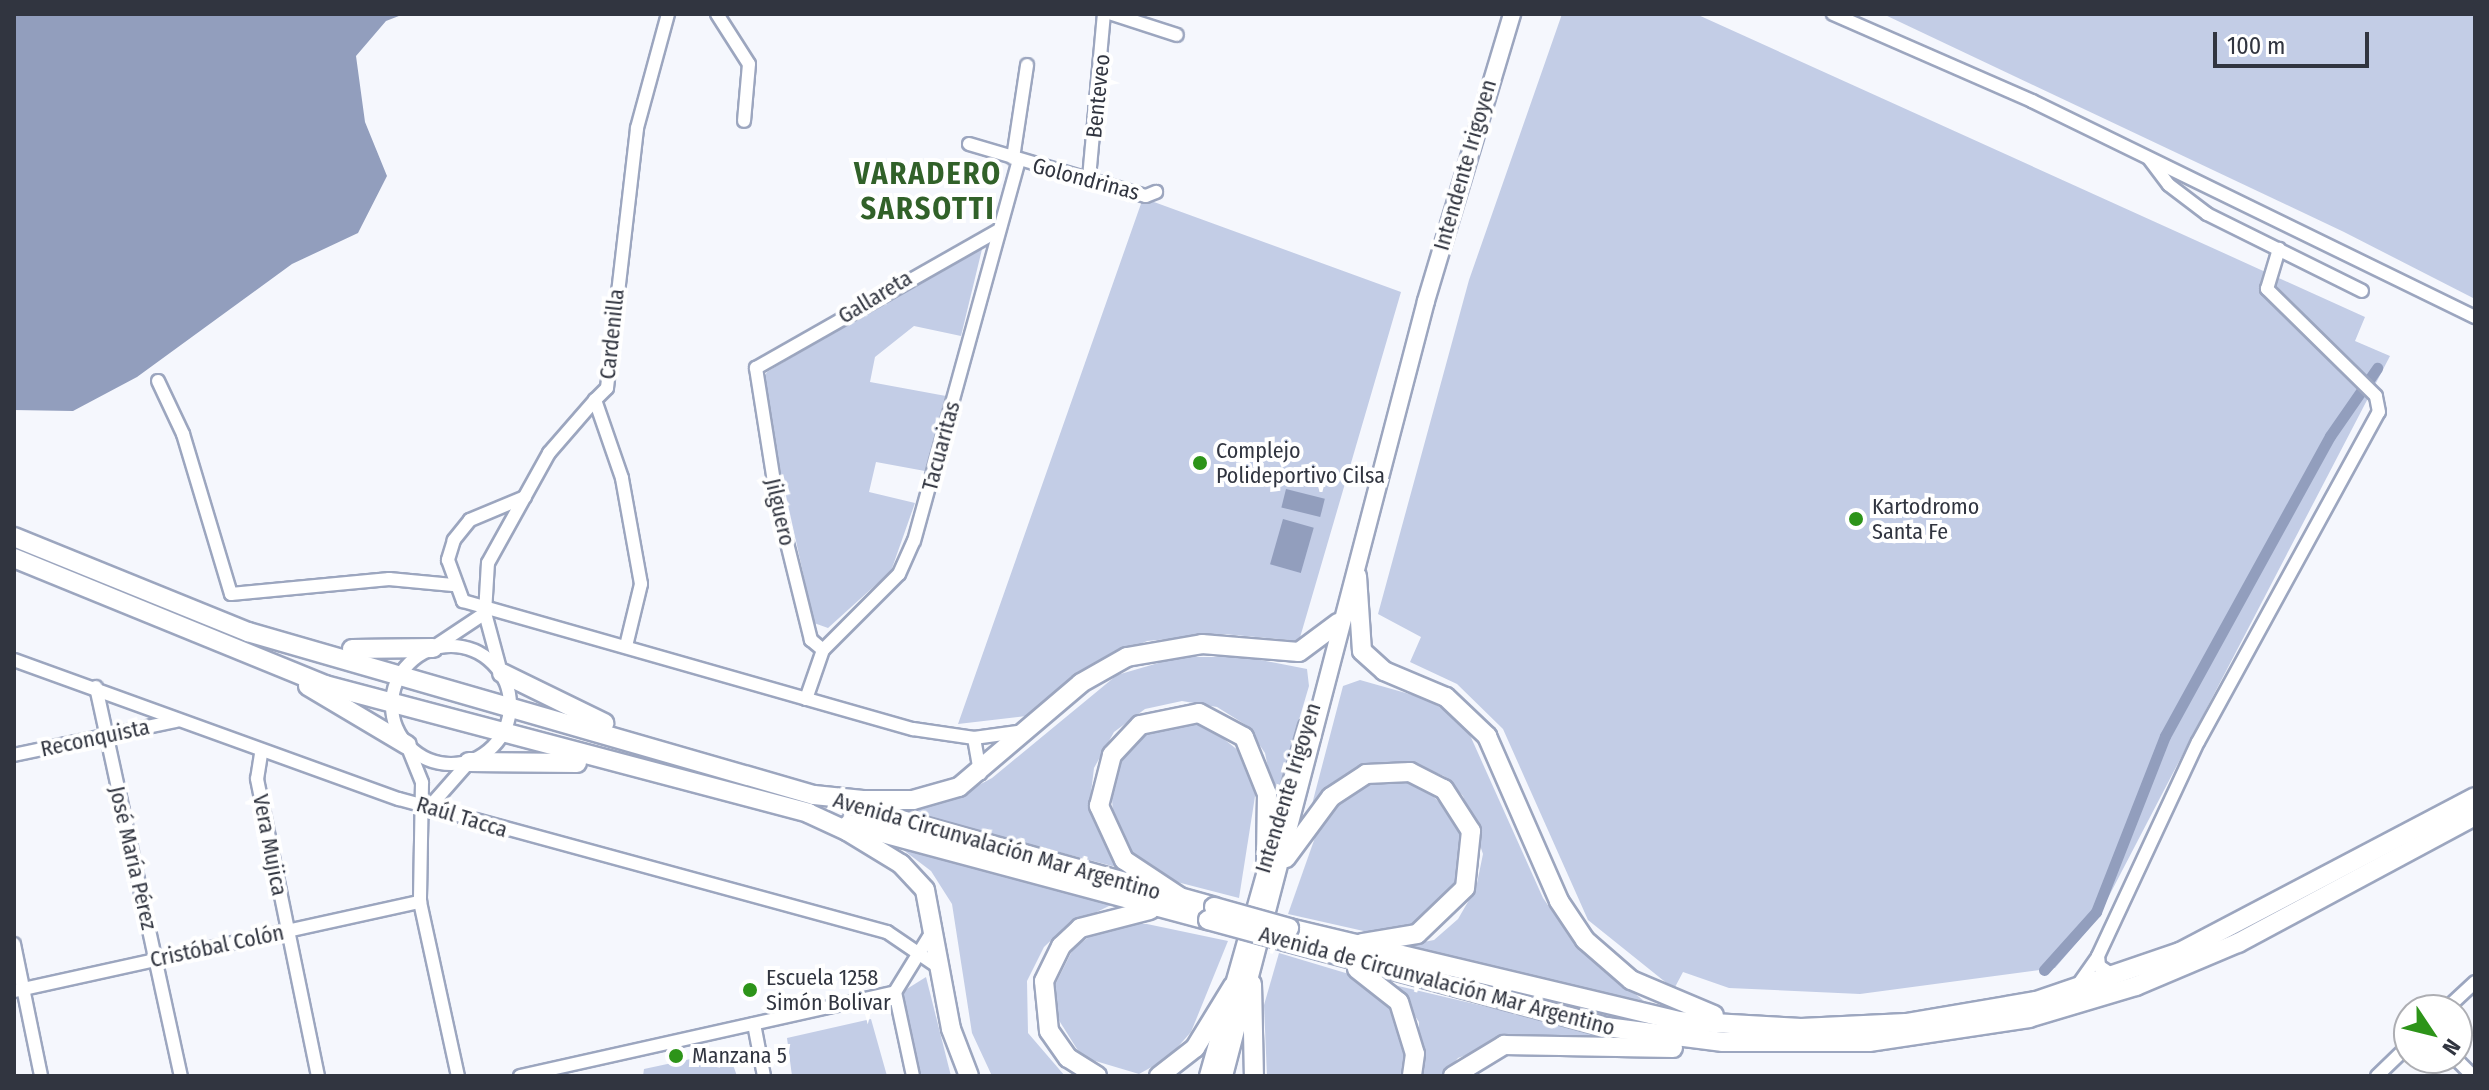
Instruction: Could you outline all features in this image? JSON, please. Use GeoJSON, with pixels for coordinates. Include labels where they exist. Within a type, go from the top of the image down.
{"type":"FeatureCollection","features":[{"type":"Feature","properties":{"kind":"highway"},"geometry":{"type":"LineString","coordinates":[[14,537],[168,604],[649,746],[811,804],[912,873],[937,924],[941,969],[969,1076]]}},
{"type":"Feature","properties":{"kind":"highway"},"geometry":{"type":"LineString","coordinates":[[14,558],[275,666],[392,706],[620,765],[811,804],[913,800],[980,774],[1081,683],[1127,657],[1202,644],[1299,652],[1338,623]]}},
{"type":"Feature","properties":{"kind":"highway"},"geometry":{"type":"LineString","coordinates":[[1357,576],[1362,651],[1384,671],[1446,697],[1481,729],[1559,901],[1603,958],[1696,1011],[1856,1026],[1989,1013],[2114,976],[2232,927],[2475,797]]}},
{"type":"Feature","properties":{"kind":"highway"},"geometry":{"type":"LineString","coordinates":[[285,641],[433,648]]}},
{"type":"Feature","properties":{"kind":"highway"},"geometry":{"type":"LineString","coordinates":[[275,666],[407,745]]}},
{"type":"Feature","properties":{"kind":"highway"},"geometry":{"type":"LineString","coordinates":[[502,673],[649,746]]}},
{"type":"Feature","properties":{"kind":"highway"},"geometry":{"type":"LineString","coordinates":[[1174,904],[1124,860],[1099,806],[1112,755],[1150,720],[1199,713],[1244,737],[1267,794],[1266,858]]}},
{"type":"Feature","properties":{"kind":"highway"},"geometry":{"type":"LineString","coordinates":[[469,762],[620,765]]}},
{"type":"Feature","properties":{"kind":"highway"},"geometry":{"type":"LineString","coordinates":[[1286,858],[1331,797],[1366,774],[1422,776],[1457,804],[1474,853],[1453,906],[1417,934],[1340,950]]}},
{"type":"Feature","properties":{"kind":"highway","name":"Avenida Circunvalación Mar Argentino"},"geometry":{"type":"LineString","coordinates":[[811,804],[1174,904]]}},
{"type":"Feature","properties":{"kind":"highway","name":"Avenida de Circunvalación Mar Argentino"},"geometry":{"type":"LineString","coordinates":[[1174,904],[1606,1027],[1804,1047],[1947,1033],[2136,986],[2238,943],[2475,816]]}},
{"type":"Feature","properties":{"kind":"highway"},"geometry":{"type":"LineString","coordinates":[[1097,1076],[1068,1058],[1049,1031],[1042,996],[1049,966],[1080,928],[1105,916],[1174,904]]}},
{"type":"Feature","properties":{"kind":"highway"},"geometry":{"type":"LineString","coordinates":[[1340,950],[1399,1002],[1413,1040],[1412,1076]]}},
{"type":"Feature","properties":{"kind":"highway","name":"Avenida de Circunvalación Mar Argentino"},"geometry":{"type":"LineString","coordinates":[[1340,950],[1678,1021],[1856,1026]]}},
{"type":"Feature","properties":{"kind":"highway"},"geometry":{"type":"LineString","coordinates":[[1159,1076],[1195,1048],[1242,985]]}},
{"type":"Feature","properties":{"kind":"highway"},"geometry":{"type":"LineString","coordinates":[[1242,985],[1254,1076]]}},
{"type":"Feature","properties":{"kind":"highway"},"geometry":{"type":"LineString","coordinates":[[1453,1076],[1478,1055],[1531,1042],[1804,1047]]}},
{"type":"Feature","properties":{"kind":"main road","name":"Intendente Irigoyen"},"geometry":{"type":"LineString","coordinates":[[1224,1076],[1266,858],[1338,623],[1512,14]]}},
{"type":"Feature","properties":{"kind":"main road","name":"Intendente Irigoyen"},"geometry":{"type":"LineString","coordinates":[[1208,1076],[1286,858],[1373,502]]}},
{"type":"Feature","properties":{"kind":"street","name":"Cardenilla"},"geometry":{"type":"LineString","coordinates":[[626,646],[641,584],[622,478],[595,400],[607,388],[637,128],[668,14]]}},
{"type":"Feature","properties":{"kind":"street"},"geometry":{"type":"LineString","coordinates":[[717,14],[749,64],[744,121]]}},
{"type":"Feature","properties":{"kind":"street","name":"Benteveo"},"geometry":{"type":"LineString","coordinates":[[1089,178],[1104,14]]}},
{"type":"Feature","properties":{"kind":"street"},"geometry":{"type":"LineString","coordinates":[[1112,14],[1177,35]]}},
{"type":"Feature","properties":{"kind":"street"},"geometry":{"type":"LineString","coordinates":[[1833,14],[2149,158],[2475,317]]}},
{"type":"Feature","properties":{"kind":"street","name":"Tacuaritas"},"geometry":{"type":"LineString","coordinates":[[806,699],[823,650],[903,566],[1016,160],[1027,65]]}},
{"type":"Feature","properties":{"kind":"street","name":"Golondrinas"},"geometry":{"type":"LineString","coordinates":[[969,144],[1146,196],[1156,192]]}},
{"type":"Feature","properties":{"kind":"street"},"geometry":{"type":"LineString","coordinates":[[2149,158],[2180,195],[2362,291]]}},
{"type":"Feature","properties":{"kind":"street","name":"Gallareta"},"geometry":{"type":"LineString","coordinates":[[756,368],[997,231]]}},
{"type":"Feature","properties":{"kind":"street"},"geometry":{"type":"LineString","coordinates":[[2075,988],[2098,956],[2198,742],[2379,412],[2376,396],[2358,384],[2267,289],[2279,249]]}},
{"type":"Feature","properties":{"kind":"street","name":"Jilguero"},"geometry":{"type":"LineString","coordinates":[[756,368],[778,507],[811,640],[823,650]]}},
{"type":"Feature","properties":{"kind":"street"},"geometry":{"type":"LineString","coordinates":[[158,381],[183,434],[231,594],[389,579],[453,585]]}},
{"type":"Feature","properties":{"kind":"street"},"geometry":{"type":"LineString","coordinates":[[424,809],[469,762],[502,736],[511,704],[485,609],[488,563],[549,453],[595,400]]}},
{"type":"Feature","properties":{"kind":"street"},"geometry":{"type":"LineString","coordinates":[[525,497],[463,528],[450,547],[453,585],[463,601],[806,699],[974,738],[1032,727]]}},
{"type":"Feature","properties":{"kind":"street"},"geometry":{"type":"LineString","coordinates":[[458,1076],[420,902],[424,809],[407,745],[392,706],[402,671],[485,609]]}},
{"type":"Feature","properties":{"kind":"street"},"geometry":{"type":"LineString","coordinates":[[433,648],[472,648],[502,673]]}},
{"type":"Feature","properties":{"kind":"street","name":"Raúl Tacca"},"geometry":{"type":"LineString","coordinates":[[14,660],[96,687],[261,754],[424,809],[887,932],[941,969]]}},
{"type":"Feature","properties":{"kind":"street","name":"José María Pérez"},"geometry":{"type":"LineString","coordinates":[[96,687],[181,1076]]}},
{"type":"Feature","properties":{"kind":"street","name":"Reconquista"},"geometry":{"type":"LineString","coordinates":[[14,755],[176,721]]}},
{"type":"Feature","properties":{"kind":"street"},"geometry":{"type":"LineString","coordinates":[[974,738],[980,774]]}},
{"type":"Feature","properties":{"kind":"street"},"geometry":{"type":"LineString","coordinates":[[407,745],[435,763],[469,762]]}},
{"type":"Feature","properties":{"kind":"street","name":"Vera Mujica"},"geometry":{"type":"LineString","coordinates":[[261,754],[257,779],[318,1076]]}},
{"type":"Feature","properties":{"kind":"street","name":"Cristóbal Colón"},"geometry":{"type":"LineString","coordinates":[[18,990],[420,902]]}},
{"type":"Feature","properties":{"kind":"street"},"geometry":{"type":"LineString","coordinates":[[913,1076],[895,992],[916,950],[937,924]]}},
{"type":"Feature","properties":{"kind":"street"},"geometry":{"type":"LineString","coordinates":[[14,944],[18,990],[41,1076]]}},
{"type":"Feature","properties":{"kind":"street"},"geometry":{"type":"LineString","coordinates":[[2098,956],[2099,966],[2114,976]]}},
{"type":"Feature","properties":{"kind":"street"},"geometry":{"type":"LineString","coordinates":[[520,1076],[895,992]]}},
{"type":"Feature","properties":{"kind":"street"},"geometry":{"type":"LineString","coordinates":[[754,1024],[764,1076]]}},
{"type":"Feature","properties":{"kind":"street"},"geometry":{"type":"LineString","coordinates":[[2377,1076],[2393,1060]]}},
{"type":"Feature","properties":{"kind":"shaded area"},"geometry":{"type":"Polygon","coordinates":[[[14,14],[404,14],[386,21],[356,56],[365,122],[387,176],[358,233],[292,264],[137,377],[73,411],[14,410],[14,14]]]}},
{"type":"Feature","properties":{"kind":"shaded area","name":"Kartodromo Santa Fe"},"geometry":{"type":"Polygon","coordinates":[[[1562,14],[1696,14],[2365,317],[2355,341],[2390,356],[2097,919],[2055,968],[1860,994],[1729,988],[1683,972],[1674,989],[1588,920],[1503,729],[1457,684],[1410,662],[1421,637],[1378,614],[1469,280],[1562,14]]]}},
{"type":"Feature","properties":{"kind":"shaded area"},"geometry":{"type":"Polygon","coordinates":[[[1883,14],[2475,14],[2475,299],[2344,232],[1883,14]]]}},
{"type":"Feature","properties":{"kind":"shaded area","name":"Complejo Polideportivo Cilsa"},"geometry":{"type":"Polygon","coordinates":[[[1143,198],[1401,292],[1299,641],[1223,634],[1147,641],[1078,673],[1026,716],[958,724],[1143,198]]]}},
{"type":"Feature","properties":{"kind":"shaded area"},"geometry":{"type":"Polygon","coordinates":[[[984,241],[961,336],[914,326],[875,357],[870,382],[946,396],[925,471],[876,462],[869,492],[915,503],[891,571],[828,628],[814,623],[761,382],[767,372],[984,241]]]}},
{"type":"Feature","properties":{"kind":"shaded area"},"geometry":{"type":"Polygon","coordinates":[[[1286,489],[1325,499],[1320,517],[1281,507],[1286,489]]]}},
{"type":"Feature","properties":{"kind":"shaded area"},"geometry":{"type":"Polygon","coordinates":[[[1283,519],[1314,528],[1301,573],[1270,564],[1283,519]]]}},
{"type":"Feature","properties":{"kind":"shaded area"},"geometry":{"type":"Polygon","coordinates":[[[1179,657],[1245,657],[1307,669],[1309,686],[1275,801],[1265,753],[1246,725],[1217,707],[1182,701],[1145,709],[1114,732],[1094,768],[1089,809],[1116,867],[884,806],[949,801],[992,778],[1117,675],[1179,657]]]}},
{"type":"Feature","properties":{"kind":"shaded area"},"geometry":{"type":"Polygon","coordinates":[[[1360,680],[1427,699],[1465,724],[1543,898],[1577,947],[1644,1001],[1398,947],[1434,940],[1458,919],[1476,888],[1483,854],[1463,796],[1444,776],[1414,764],[1363,765],[1310,812],[1343,686],[1360,680]]]}},
{"type":"Feature","properties":{"kind":"shaded area"},"geometry":{"type":"Polygon","coordinates":[[[1202,722],[1248,758],[1256,790],[1239,898],[1177,882],[1140,860],[1122,841],[1113,815],[1111,782],[1122,753],[1142,732],[1202,722]]]}},
{"type":"Feature","properties":{"kind":"shaded area"},"geometry":{"type":"Polygon","coordinates":[[[1393,778],[1421,784],[1456,819],[1464,848],[1459,878],[1439,911],[1409,930],[1368,932],[1288,914],[1324,812],[1372,779],[1393,778]]]}},
{"type":"Feature","properties":{"kind":"shaded area"},"geometry":{"type":"Polygon","coordinates":[[[902,849],[1111,905],[1064,928],[1044,947],[1027,981],[1028,1033],[1065,1076],[992,1076],[972,1033],[952,904],[931,871],[902,849]]]}},
{"type":"Feature","properties":{"kind":"shaded area"},"geometry":{"type":"Polygon","coordinates":[[[1106,924],[1147,924],[1228,941],[1191,1032],[1168,1058],[1139,1074],[1082,1057],[1055,1014],[1056,983],[1073,949],[1106,924]]]}},
{"type":"Feature","properties":{"kind":"shaded area"},"geometry":{"type":"Polygon","coordinates":[[[1279,953],[1359,977],[1385,998],[1408,1051],[1403,1076],[1267,1076],[1264,1005],[1279,953]]]}},
{"type":"Feature","properties":{"kind":"shaded area"},"geometry":{"type":"Polygon","coordinates":[[[926,977],[951,1076],[920,1076],[902,992],[926,977]]]}},
{"type":"Feature","properties":{"kind":"shaded area"},"geometry":{"type":"Polygon","coordinates":[[[1394,985],[1615,1037],[1515,1037],[1458,1058],[1443,1076],[1419,1076],[1419,1022],[1394,985]]]}},
{"type":"Feature","properties":{"kind":"shaded area"},"geometry":{"type":"Polygon","coordinates":[[[871,1019],[887,1076],[792,1076],[787,1038],[871,1019]]]}},
{"type":"Feature","properties":{"kind":"shaded area"},"geometry":{"type":"Polygon","coordinates":[[[728,1051],[737,1076],[643,1076],[644,1069],[728,1051]]]}},
{"type":"Feature","properties":{"kind":"waterway"},"geometry":{"type":"LineString","coordinates":[[2044,970],[2096,912],[2165,736],[2330,436],[2377,368]]}},
{"type":"Feature","properties":{"kind":"place","name":"Complejo Polideportivo Cilsa"},"geometry":{"type":"Point","coordinates":[1200,463]}},
{"type":"Feature","properties":{"kind":"place","name":"Kartodromo Santa Fe"},"geometry":{"type":"Point","coordinates":[1856,519]}},
{"type":"Feature","properties":{"kind":"place","name":"Escuela 1258 Simón Bolivar"},"geometry":{"type":"Point","coordinates":[750,990]}},
{"type":"Feature","properties":{"kind":"place","name":"Manzana 5"},"geometry":{"type":"Point","coordinates":[676,1056]}},
{"type":"Feature","properties":{"kind":"district","name":"VARADERO SARSOTTI"},"geometry":{"type":"Point","coordinates":[928,191]}}]}
